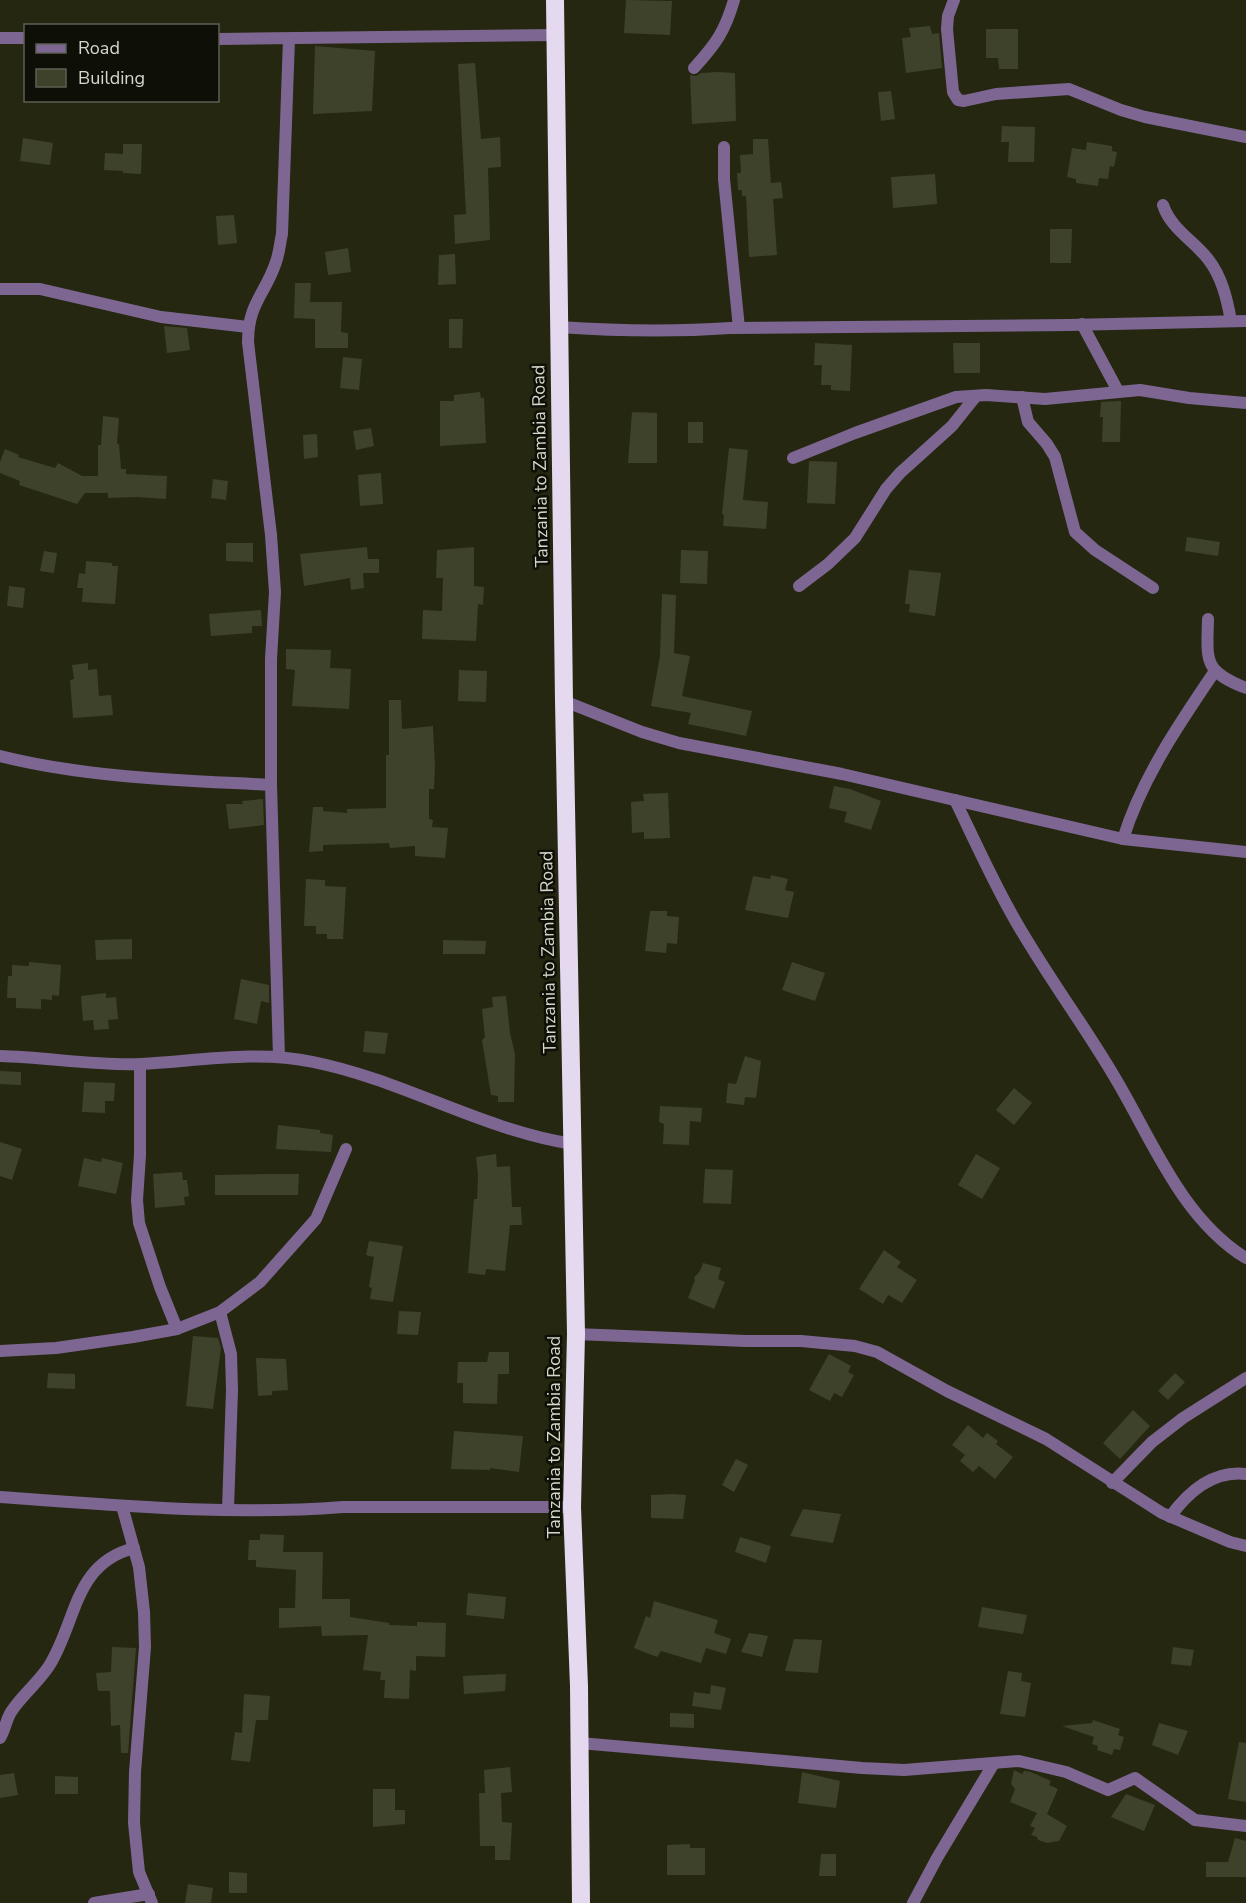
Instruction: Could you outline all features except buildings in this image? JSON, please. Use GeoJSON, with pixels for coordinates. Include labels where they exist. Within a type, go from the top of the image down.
{"type":"FeatureCollection","features":[{"type":"Feature","properties":{"kind":"highway","name":"Tanzania to Zambia Road"},"geometry":{"type":"LineString","coordinates":[[555,0],[564,701],[576,1334],[573,1507],[580,1743],[581,1903]]}},
{"type":"Feature","properties":{"kind":"street"},"geometry":{"type":"LineString","coordinates":[[694,68],[726,26],[734,0]]}},
{"type":"Feature","properties":{"kind":"street"},"geometry":{"type":"LineString","coordinates":[[954,0],[948,16],[947,29],[952,92],[958,100],[964,101],[996,94],[1069,89],[1137,115],[1246,136]]}},
{"type":"Feature","properties":{"kind":"street"},"geometry":{"type":"LineString","coordinates":[[219,39],[556,35]]}},
{"type":"Feature","properties":{"kind":"street"},"geometry":{"type":"LineString","coordinates":[[0,38],[24,38]]}},
{"type":"Feature","properties":{"kind":"street"},"geometry":{"type":"LineString","coordinates":[[279,1057],[271,785],[271,659],[275,592],[270,525],[248,350],[248,327],[253,306],[277,261],[282,234],[288,39]]}},
{"type":"Feature","properties":{"kind":"street"},"geometry":{"type":"LineString","coordinates":[[724,147],[724,178],[739,328]]}},
{"type":"Feature","properties":{"kind":"street"},"geometry":{"type":"LineString","coordinates":[[1163,205],[1167,217],[1214,267],[1225,295],[1231,321]]}},
{"type":"Feature","properties":{"kind":"street"},"geometry":{"type":"LineString","coordinates":[[0,289],[40,289],[161,317],[248,327]]}},
{"type":"Feature","properties":{"kind":"street"},"geometry":{"type":"LineString","coordinates":[[559,327],[643,332],[739,328],[1246,321]]}},
{"type":"Feature","properties":{"kind":"street"},"geometry":{"type":"LineString","coordinates":[[1082,324],[1118,391]]}},
{"type":"Feature","properties":{"kind":"street"},"geometry":{"type":"LineString","coordinates":[[793,458],[936,403],[956,398],[976,396],[1046,399],[1140,390],[1189,398],[1246,403]]}},
{"type":"Feature","properties":{"kind":"street"},"geometry":{"type":"LineString","coordinates":[[799,586],[828,564],[855,538],[886,489],[900,473],[952,426],[976,396]]}},
{"type":"Feature","properties":{"kind":"street"},"geometry":{"type":"LineString","coordinates":[[1022,397],[1028,422],[1055,457],[1075,532],[1095,550],[1153,588]]}},
{"type":"Feature","properties":{"kind":"street"},"geometry":{"type":"LineString","coordinates":[[1208,619],[1208,659],[1224,680],[1246,688]]}},
{"type":"Feature","properties":{"kind":"street"},"geometry":{"type":"LineString","coordinates":[[1123,839],[1132,810],[1146,780],[1215,671]]}},
{"type":"Feature","properties":{"kind":"street"},"geometry":{"type":"LineString","coordinates":[[564,701],[642,732],[679,743],[842,774],[1123,839],[1246,852]]}},
{"type":"Feature","properties":{"kind":"street"},"geometry":{"type":"LineString","coordinates":[[0,756],[75,771],[147,778],[271,785]]}},
{"type":"Feature","properties":{"kind":"street"},"geometry":{"type":"LineString","coordinates":[[955,801],[1010,911],[1114,1076],[1173,1181],[1209,1228],[1246,1258]]}},
{"type":"Feature","properties":{"kind":"street"},"geometry":{"type":"LineString","coordinates":[[0,1056],[140,1064],[180,1060],[279,1057],[314,1062],[372,1077],[462,1113],[540,1139],[573,1144]]}},
{"type":"Feature","properties":{"kind":"street"},"geometry":{"type":"LineString","coordinates":[[140,1064],[140,1155],[137,1200],[139,1223],[160,1287],[177,1329]]}},
{"type":"Feature","properties":{"kind":"street"},"geometry":{"type":"LineString","coordinates":[[0,1351],[56,1348],[177,1329],[220,1312],[260,1282],[285,1257],[316,1219],[346,1149]]}},
{"type":"Feature","properties":{"kind":"street"},"geometry":{"type":"LineString","coordinates":[[220,1312],[231,1354],[228,1509]]}},
{"type":"Feature","properties":{"kind":"street"},"geometry":{"type":"LineString","coordinates":[[576,1334],[801,1341],[855,1346],[877,1352],[946,1391],[1046,1439],[1112,1483],[1170,1517],[1230,1542],[1246,1546]]}},
{"type":"Feature","properties":{"kind":"street"},"geometry":{"type":"LineString","coordinates":[[1112,1483],[1152,1442],[1183,1418],[1246,1378]]}},
{"type":"Feature","properties":{"kind":"street"},"geometry":{"type":"LineString","coordinates":[[1170,1517],[1184,1498],[1204,1484],[1223,1475],[1246,1474]]}},
{"type":"Feature","properties":{"kind":"street"},"geometry":{"type":"LineString","coordinates":[[0,1497],[122,1506],[228,1509],[573,1507]]}},
{"type":"Feature","properties":{"kind":"street"},"geometry":{"type":"LineString","coordinates":[[94,1903],[151,1899],[139,1872],[135,1849],[135,1772],[145,1647],[144,1612],[139,1567],[122,1506]]}},
{"type":"Feature","properties":{"kind":"street"},"geometry":{"type":"LineString","coordinates":[[0,1738],[10,1713],[49,1666],[77,1600],[93,1573],[116,1554],[134,1548]]}},
{"type":"Feature","properties":{"kind":"street"},"geometry":{"type":"LineString","coordinates":[[580,1743],[904,1770],[1020,1761],[1066,1772],[1108,1790],[1135,1778],[1195,1820],[1246,1826]]}},
{"type":"Feature","properties":{"kind":"street"},"geometry":{"type":"LineString","coordinates":[[914,1903],[937,1858],[994,1762]]}}]}
